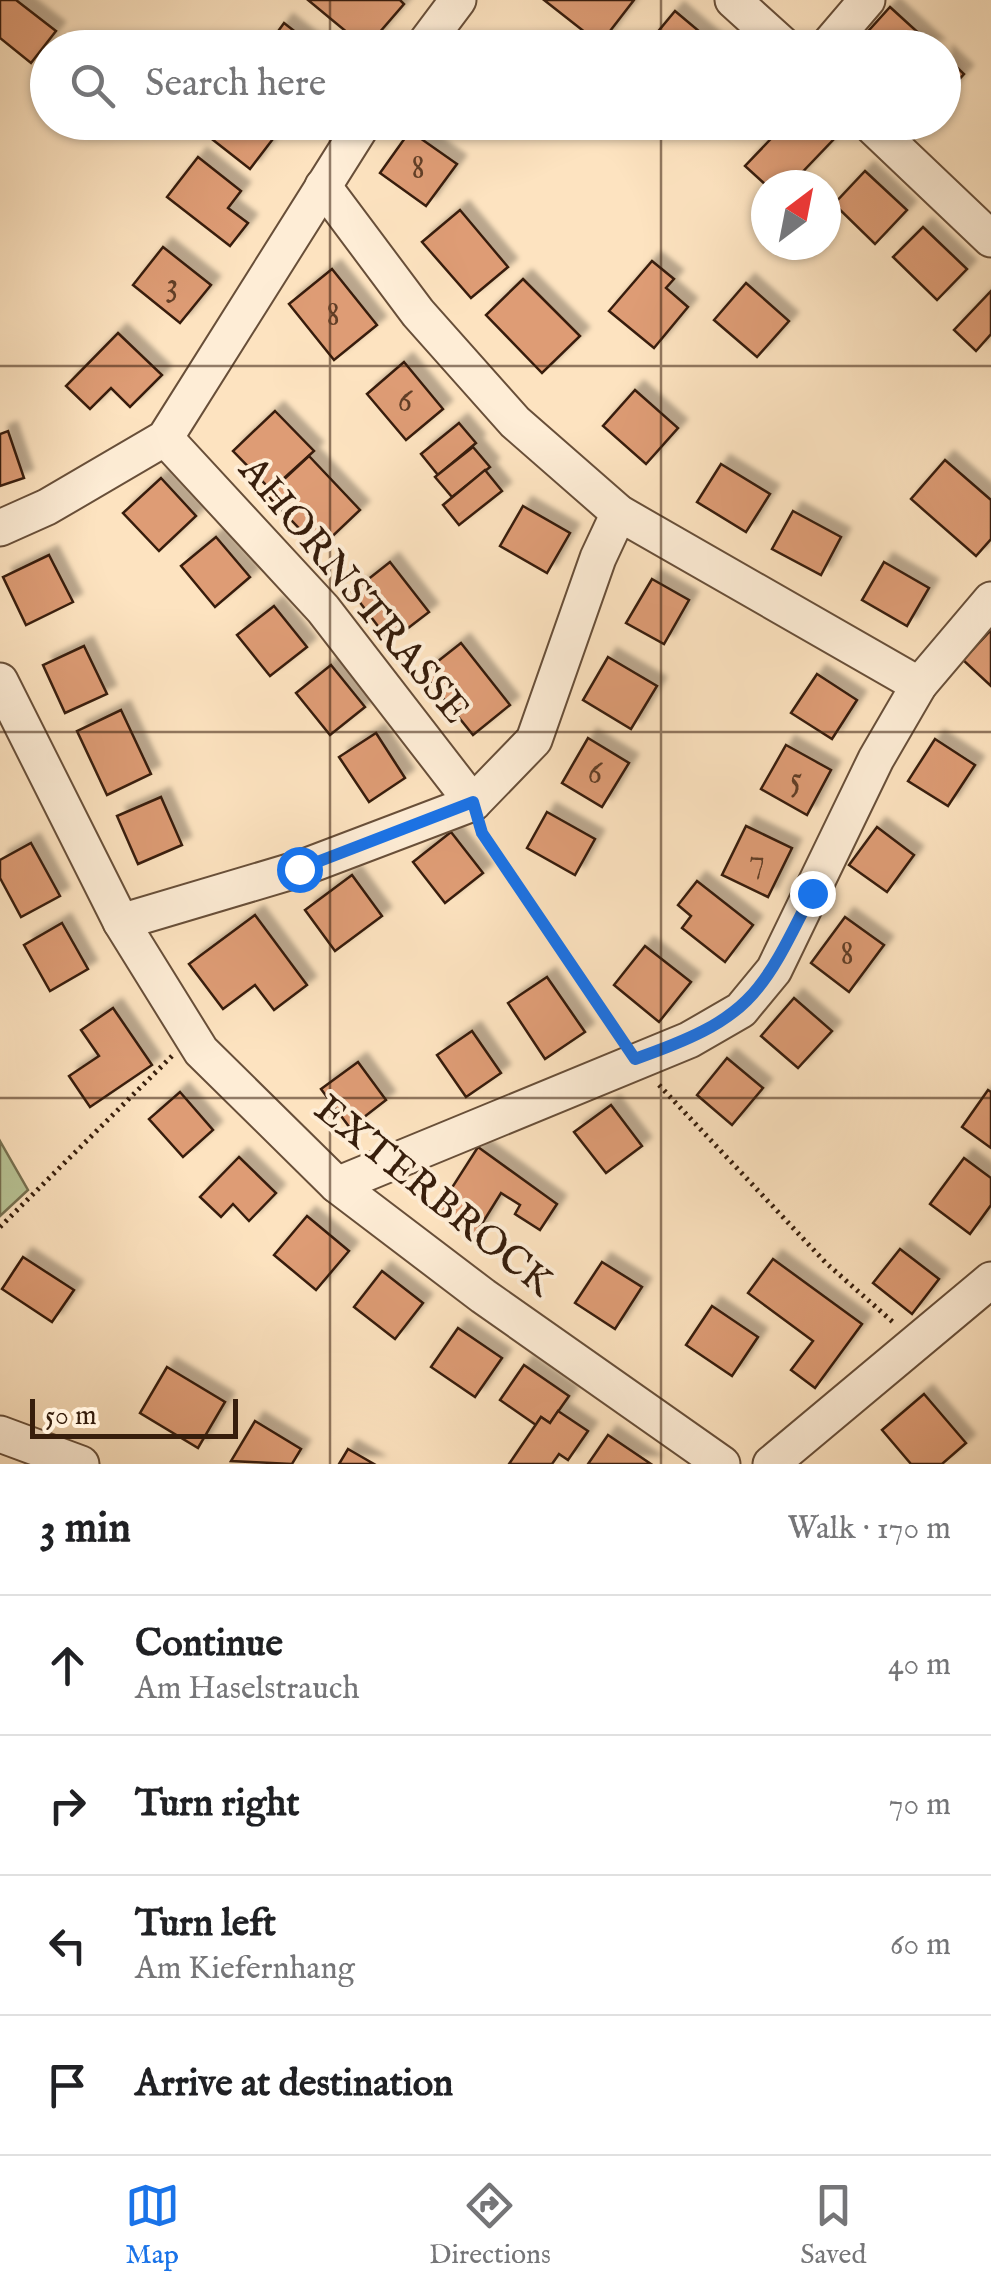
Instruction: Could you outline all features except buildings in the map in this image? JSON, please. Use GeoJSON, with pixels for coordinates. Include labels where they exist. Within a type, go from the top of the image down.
{"type":"FeatureCollection","features":[{"type":"Feature","properties":{"kind":"street"},"geometry":{"type":"LineString","coordinates":[[436,30],[458,0]]}},
{"type":"Feature","properties":{"kind":"street"},"geometry":{"type":"LineString","coordinates":[[733,0],[766,30]]}},
{"type":"Feature","properties":{"kind":"street"},"geometry":{"type":"LineString","coordinates":[[841,30],[867,0]]}},
{"type":"Feature","properties":{"kind":"street"},"geometry":{"type":"LineString","coordinates":[[0,528],[47,507],[165,438],[352,140]]}},
{"type":"Feature","properties":{"kind":"street"},"geometry":{"type":"LineString","coordinates":[[887,140],[991,239]]}},
{"type":"Feature","properties":{"kind":"street"},"geometry":{"type":"LineString","coordinates":[[323,186],[418,312],[515,422],[619,513],[920,686]]}},
{"type":"Feature","properties":{"kind":"street","name":"AHORNSTRASSE"},"geometry":{"type":"LineString","coordinates":[[165,438],[324,609],[473,802]]}},
{"type":"Feature","properties":{"kind":"street"},"geometry":{"type":"LineString","coordinates":[[121,922],[299,869],[473,802],[534,740],[598,558],[619,513]]}},
{"type":"Feature","properties":{"kind":"street"},"geometry":{"type":"LineString","coordinates":[[337,1185],[689,1040],[740,1010],[774,970],[876,759],[920,686],[991,600]]}},
{"type":"Feature","properties":{"kind":"street","name":"EXTERBROCK"},"geometry":{"type":"LineString","coordinates":[[0,681],[121,922],[192,1037],[337,1185],[497,1306],[722,1464]]}},
{"type":"Feature","properties":{"kind":"street"},"geometry":{"type":"LineString","coordinates":[[771,1464],[991,1280]]}},
{"type":"Feature","properties":{"kind":"street"},"geometry":{"type":"LineString","coordinates":[[0,1434],[82,1464]]}},
{"type":"Feature","properties":{"kind":"path"},"geometry":{"type":"LineString","coordinates":[[473,802],[482,833],[635,1059],[826,1263],[918,1344]]}},
{"type":"Feature","properties":{"kind":"path"},"geometry":{"type":"LineString","coordinates":[[0,1226],[192,1037]]}},
{"type":"Feature","properties":{"kind":"green space"},"geometry":{"type":"Polygon","coordinates":[[[0,1141],[28,1190],[0,1216],[0,1141]]]}},
{"type":"Feature","properties":{"kind":"route"},"geometry":{"type":"LineString","coordinates":[[299,869],[394,836],[473,802],[482,833],[635,1059],[689,1040],[740,1010],[774,970],[812,893]]}}]}
